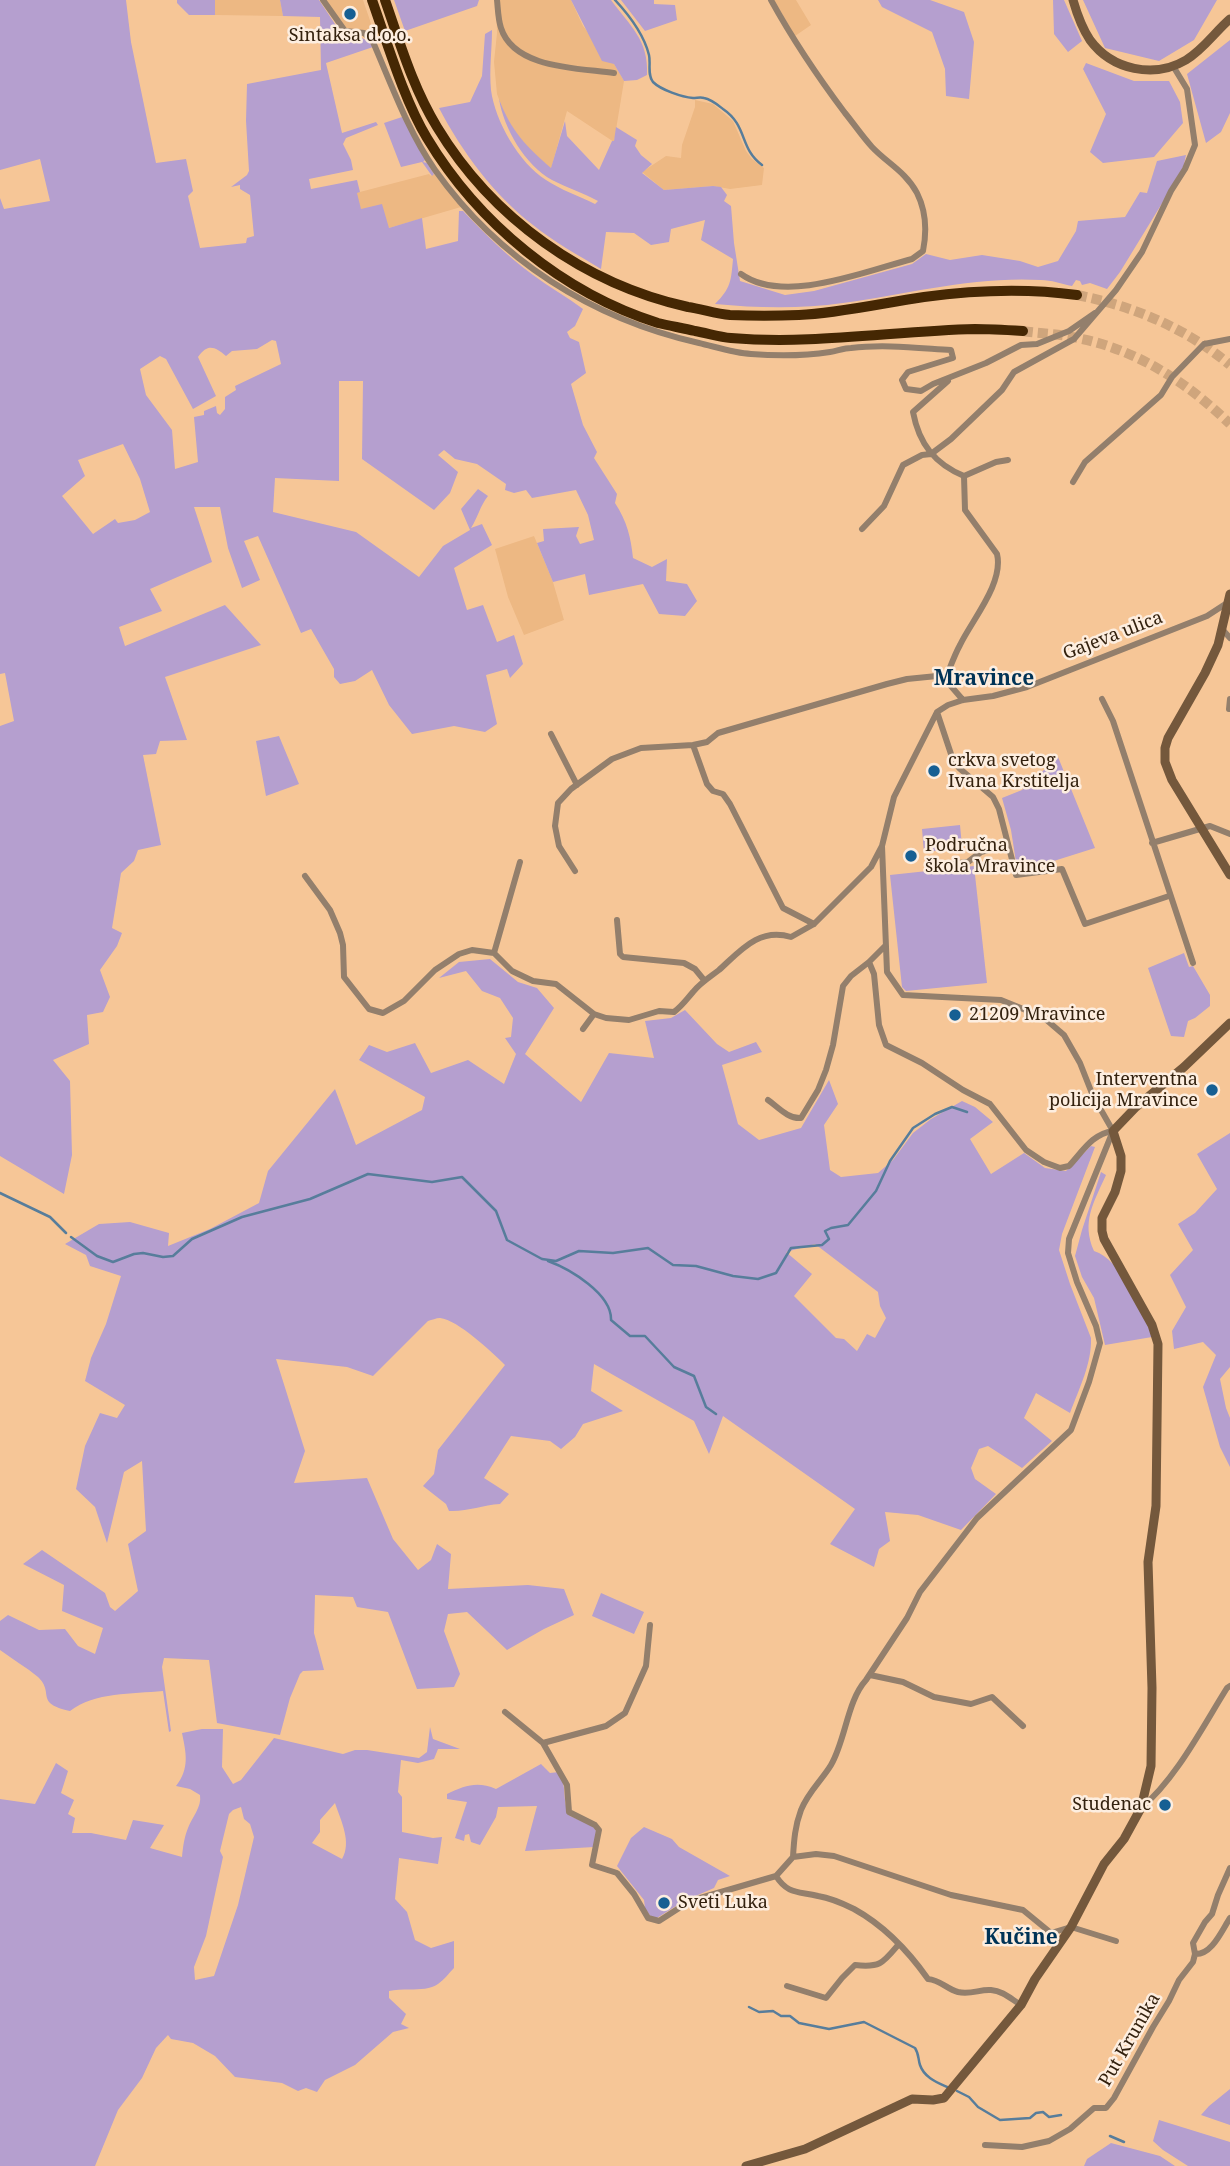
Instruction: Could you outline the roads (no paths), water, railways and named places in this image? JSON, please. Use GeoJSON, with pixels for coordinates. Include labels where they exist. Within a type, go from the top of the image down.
{"type":"FeatureCollection","features":[{"type":"Feature","properties":{"kind":"highway"},"geometry":{"type":"LineString","coordinates":[[364,0],[371,17],[381,25]]}},
{"type":"Feature","properties":{"kind":"highway"},"geometry":{"type":"LineString","coordinates":[[372,0],[426,137],[456,180],[500,230],[527,252],[566,279],[610,304],[659,323],[729,338],[793,340],[977,329],[1023,331]]}},
{"type":"Feature","properties":{"kind":"highway"},"geometry":{"type":"LineString","coordinates":[[385,0],[408,65],[436,127],[457,157],[485,190],[529,232],[596,275],[656,300],[728,315],[799,315],[857,309],[925,297],[1000,290],[1044,290],[1077,295]]}},
{"type":"Feature","properties":{"kind":"main road"},"geometry":{"type":"LineString","coordinates":[[1073,0],[1092,43],[1107,57],[1134,69],[1160,70],[1188,59],[1230,19]]}},
{"type":"Feature","properties":{"kind":"main road"},"geometry":{"type":"LineString","coordinates":[[1229,598],[1218,645],[1168,738],[1165,762],[1172,780],[1230,875]]}},
{"type":"Feature","properties":{"kind":"main road"},"geometry":{"type":"LineString","coordinates":[[747,2166],[805,2149],[866,2123],[912,2099],[933,2101],[944,2098],[1021,2005],[1035,1979],[1071,1927],[1104,1864],[1124,1839],[1141,1808],[1151,1766],[1152,1688],[1147,1562],[1156,1506],[1159,1381],[1156,1335],[1104,1239],[1102,1218],[1115,1192],[1121,1171],[1121,1156],[1113,1131],[1230,1023]]}},
{"type":"Feature","properties":{"kind":"street"},"geometry":{"type":"LineString","coordinates":[[323,0],[345,31],[364,33],[373,42],[409,126],[435,170],[469,212],[508,250],[540,276],[585,303],[656,332],[749,354],[803,355],[851,348],[916,347],[951,350],[953,358],[908,372],[902,380],[906,389],[921,391],[1021,345],[1037,344],[1069,331],[1094,313]]}},
{"type":"Feature","properties":{"kind":"street"},"geometry":{"type":"LineString","coordinates":[[497,0],[504,36],[519,52],[542,63],[614,74]]}},
{"type":"Feature","properties":{"kind":"street"},"geometry":{"type":"LineString","coordinates":[[741,274],[748,279],[782,288],[810,286],[912,259],[923,251],[926,234],[923,208],[906,176],[873,148],[840,106],[796,44],[771,0]]}},
{"type":"Feature","properties":{"kind":"street"},"geometry":{"type":"LineString","coordinates":[[862,529],[884,506],[903,465],[922,455],[931,454],[970,422],[1002,390],[1014,372],[1074,339],[1116,290],[1142,252],[1195,145],[1187,89],[1173,66]]}},
{"type":"Feature","properties":{"kind":"street"},"geometry":{"type":"LineString","coordinates":[[1073,482],[1086,462],[1161,395],[1172,377],[1205,344],[1230,340]]}},
{"type":"Feature","properties":{"kind":"street"},"geometry":{"type":"LineString","coordinates":[[967,369],[941,386],[913,412],[915,426],[931,454],[951,470],[964,476],[996,462],[1008,460]]}},
{"type":"Feature","properties":{"kind":"street"},"geometry":{"type":"LineString","coordinates":[[962,700],[950,685],[947,675],[961,643],[990,591],[999,562],[965,510],[964,476]]}},
{"type":"Feature","properties":{"kind":"street","name":"Gajeva ulica"},"geometry":{"type":"LineString","coordinates":[[937,712],[962,700],[993,696],[1027,687],[1207,616],[1229,598]]}},
{"type":"Feature","properties":{"kind":"street"},"geometry":{"type":"LineString","coordinates":[[1222,629],[1230,638]]}},
{"type":"Feature","properties":{"kind":"street"},"geometry":{"type":"LineString","coordinates":[[575,871],[559,846],[555,827],[558,803],[612,759],[641,748],[707,742],[718,733],[897,681],[947,675]]}},
{"type":"Feature","properties":{"kind":"street"},"geometry":{"type":"LineString","coordinates":[[1102,699],[1113,720],[1193,963]]}},
{"type":"Feature","properties":{"kind":"street"},"geometry":{"type":"LineString","coordinates":[[1229,709],[1230,699]]}},
{"type":"Feature","properties":{"kind":"street"},"geometry":{"type":"LineString","coordinates":[[937,712],[952,757],[959,768],[993,797],[996,803],[1016,875],[1062,869],[1085,924],[1169,896]]}},
{"type":"Feature","properties":{"kind":"street"},"geometry":{"type":"LineString","coordinates":[[937,712],[894,797],[883,846],[887,972],[903,995],[1001,1000],[1020,1010],[1031,1011],[1043,1017],[1064,1035],[1113,1131]]}},
{"type":"Feature","properties":{"kind":"street"},"geometry":{"type":"LineString","coordinates":[[551,734],[577,785]]}},
{"type":"Feature","properties":{"kind":"street"},"geometry":{"type":"LineString","coordinates":[[693,745],[707,784],[713,791],[723,794],[730,804],[783,908],[814,924]]}},
{"type":"Feature","properties":{"kind":"street"},"geometry":{"type":"LineString","coordinates":[[1152,843],[1210,826],[1230,834]]}},
{"type":"Feature","properties":{"kind":"street"},"geometry":{"type":"LineString","coordinates":[[933,866],[968,862],[981,852],[1008,844]]}},
{"type":"Feature","properties":{"kind":"street"},"geometry":{"type":"LineString","coordinates":[[305,876],[330,910],[340,933],[344,977],[369,1009],[383,1013],[404,1000],[435,970],[459,954],[472,950],[494,953],[512,971],[533,981],[556,984],[594,1014],[629,1020],[659,1011],[674,1012],[705,980],[755,939],[781,934],[791,937],[814,924],[871,867],[883,846]]}},
{"type":"Feature","properties":{"kind":"street"},"geometry":{"type":"LineString","coordinates":[[494,953],[520,862]]}},
{"type":"Feature","properties":{"kind":"street"},"geometry":{"type":"LineString","coordinates":[[617,920],[620,954],[624,957],[684,963],[695,969],[705,980]]}},
{"type":"Feature","properties":{"kind":"street"},"geometry":{"type":"LineString","coordinates":[[768,1100],[788,1115],[801,1118],[818,1090],[826,1070],[843,985],[885,946]]}},
{"type":"Feature","properties":{"kind":"street"},"geometry":{"type":"LineString","coordinates":[[869,962],[874,974],[880,1025],[886,1045],[922,1063],[990,1104],[1026,1150],[1044,1162],[1060,1168],[1065,1167],[1069,1166],[1094,1137],[1102,1132],[1113,1131]]}},
{"type":"Feature","properties":{"kind":"street"},"geometry":{"type":"LineString","coordinates":[[583,1029],[594,1014]]}},
{"type":"Feature","properties":{"kind":"street"},"geometry":{"type":"LineString","coordinates":[[505,1712],[543,1743],[567,1785],[569,1812],[595,1825],[599,1830],[592,1864],[617,1874],[648,1918],[659,1921],[690,1901],[776,1877],[793,1857],[794,1831],[802,1807],[831,1765],[859,1688],[907,1618],[920,1592],[977,1518],[1071,1430],[1100,1343],[1068,1252],[1069,1239],[1113,1131]]}},
{"type":"Feature","properties":{"kind":"street"},"geometry":{"type":"LineString","coordinates":[[543,1743],[606,1726],[625,1713],[646,1666],[650,1625]]}},
{"type":"Feature","properties":{"kind":"street"},"geometry":{"type":"LineString","coordinates":[[870,1675],[903,1682],[934,1697],[971,1704],[992,1698],[1023,1726]]}},
{"type":"Feature","properties":{"kind":"street"},"geometry":{"type":"LineString","coordinates":[[1141,1808],[1183,1758],[1230,1686]]}},
{"type":"Feature","properties":{"kind":"street"},"geometry":{"type":"LineString","coordinates":[[793,1857],[816,1854],[834,1856],[951,1895],[1023,1910],[1051,1933],[1071,1927],[1116,1941]]}},
{"type":"Feature","properties":{"kind":"street","name":"Put Krunika"},"geometry":{"type":"LineString","coordinates":[[985,2145],[1022,2147],[1049,2141],[1070,2129],[1094,2108],[1106,2108],[1169,2001],[1178,1980],[1193,1962],[1193,1943],[1212,1914],[1217,1895],[1230,1868]]}},
{"type":"Feature","properties":{"kind":"street"},"geometry":{"type":"LineString","coordinates":[[776,1877],[783,1887],[801,1894],[840,1902],[886,1930],[918,1964],[928,1979],[937,1980],[957,1992],[1002,1992],[1021,2005]]}},
{"type":"Feature","properties":{"kind":"street"},"geometry":{"type":"LineString","coordinates":[[1195,1954],[1209,1949],[1230,1918]]}},
{"type":"Feature","properties":{"kind":"street"},"geometry":{"type":"LineString","coordinates":[[787,1986],[826,1998],[855,1965],[873,1967],[883,1963],[898,1945]]}},
{"type":"Feature","properties":{"kind":"waterway"},"geometry":{"type":"LineString","coordinates":[[615,0],[644,40],[653,82],[672,93],[707,99],[719,106],[731,116],[750,151],[762,165]]}},
{"type":"Feature","properties":{"kind":"waterway"},"geometry":{"type":"LineString","coordinates":[[71,1237],[97,1256],[113,1262],[143,1253],[173,1256],[192,1239],[242,1217],[310,1199],[368,1174],[432,1182],[462,1177],[496,1211],[507,1240],[542,1259],[556,1261],[579,1251],[613,1253],[648,1248],[673,1265],[696,1266],[733,1276],[758,1279],[776,1273],[791,1248],[822,1245],[829,1239],[825,1231],[848,1225],[876,1191],[890,1161],[913,1128],[952,1107],[967,1112]]}},
{"type":"Feature","properties":{"kind":"waterway"},"geometry":{"type":"LineString","coordinates":[[0,1193],[50,1217],[66,1233]]}},
{"type":"Feature","properties":{"kind":"waterway"},"geometry":{"type":"LineString","coordinates":[[548,1261],[578,1276],[597,1292],[605,1301],[611,1320],[630,1336],[645,1336],[674,1367],[694,1376],[706,1407],[716,1414]]}},
{"type":"Feature","properties":{"kind":"waterway"},"geometry":{"type":"LineString","coordinates":[[749,2007],[759,2012],[773,2011],[781,2016],[790,2016],[799,2023],[829,2029],[864,2022],[915,2048],[924,2073],[947,2087]]}},
{"type":"Feature","properties":{"kind":"waterway"},"geometry":{"type":"LineString","coordinates":[[957,2091],[1000,2120],[1030,2118],[1043,2112],[1049,2117],[1061,2115]]}},
{"type":"Feature","properties":{"kind":"waterway"},"geometry":{"type":"LineString","coordinates":[[1110,2136],[1124,2142]]}},
{"type":"Feature","properties":{"kind":"tunnel"},"geometry":{"type":"LineString","coordinates":[[1077,295],[1118,305],[1158,320],[1195,340],[1230,365]]}},
{"type":"Feature","properties":{"kind":"tunnel"},"geometry":{"type":"LineString","coordinates":[[1023,331],[1075,337],[1123,352],[1180,383],[1230,424]]}},
{"type":"Feature","properties":{"kind":"place","name":"Sintaksa d.o.o."},"geometry":{"type":"Point","coordinates":[350,14]}},
{"type":"Feature","properties":{"kind":"place","name":"crkva svetog Ivana Krstitelja"},"geometry":{"type":"Point","coordinates":[934,771]}},
{"type":"Feature","properties":{"kind":"place","name":"Područna škola Mravince"},"geometry":{"type":"Point","coordinates":[911,856]}},
{"type":"Feature","properties":{"kind":"place","name":"21209 Mravince"},"geometry":{"type":"Point","coordinates":[955,1015]}},
{"type":"Feature","properties":{"kind":"place","name":"Interventna policija Mravince"},"geometry":{"type":"Point","coordinates":[1212,1090]}},
{"type":"Feature","properties":{"kind":"place","name":"Studenac"},"geometry":{"type":"Point","coordinates":[1165,1805]}},
{"type":"Feature","properties":{"kind":"place","name":"Sveti Luka"},"geometry":{"type":"Point","coordinates":[664,1903]}},
{"type":"Feature","properties":{"kind":"district","name":"Mravince"},"geometry":{"type":"Point","coordinates":[984,679]}},
{"type":"Feature","properties":{"kind":"district","name":"Kučine"},"geometry":{"type":"Point","coordinates":[1021,1938]}}]}
